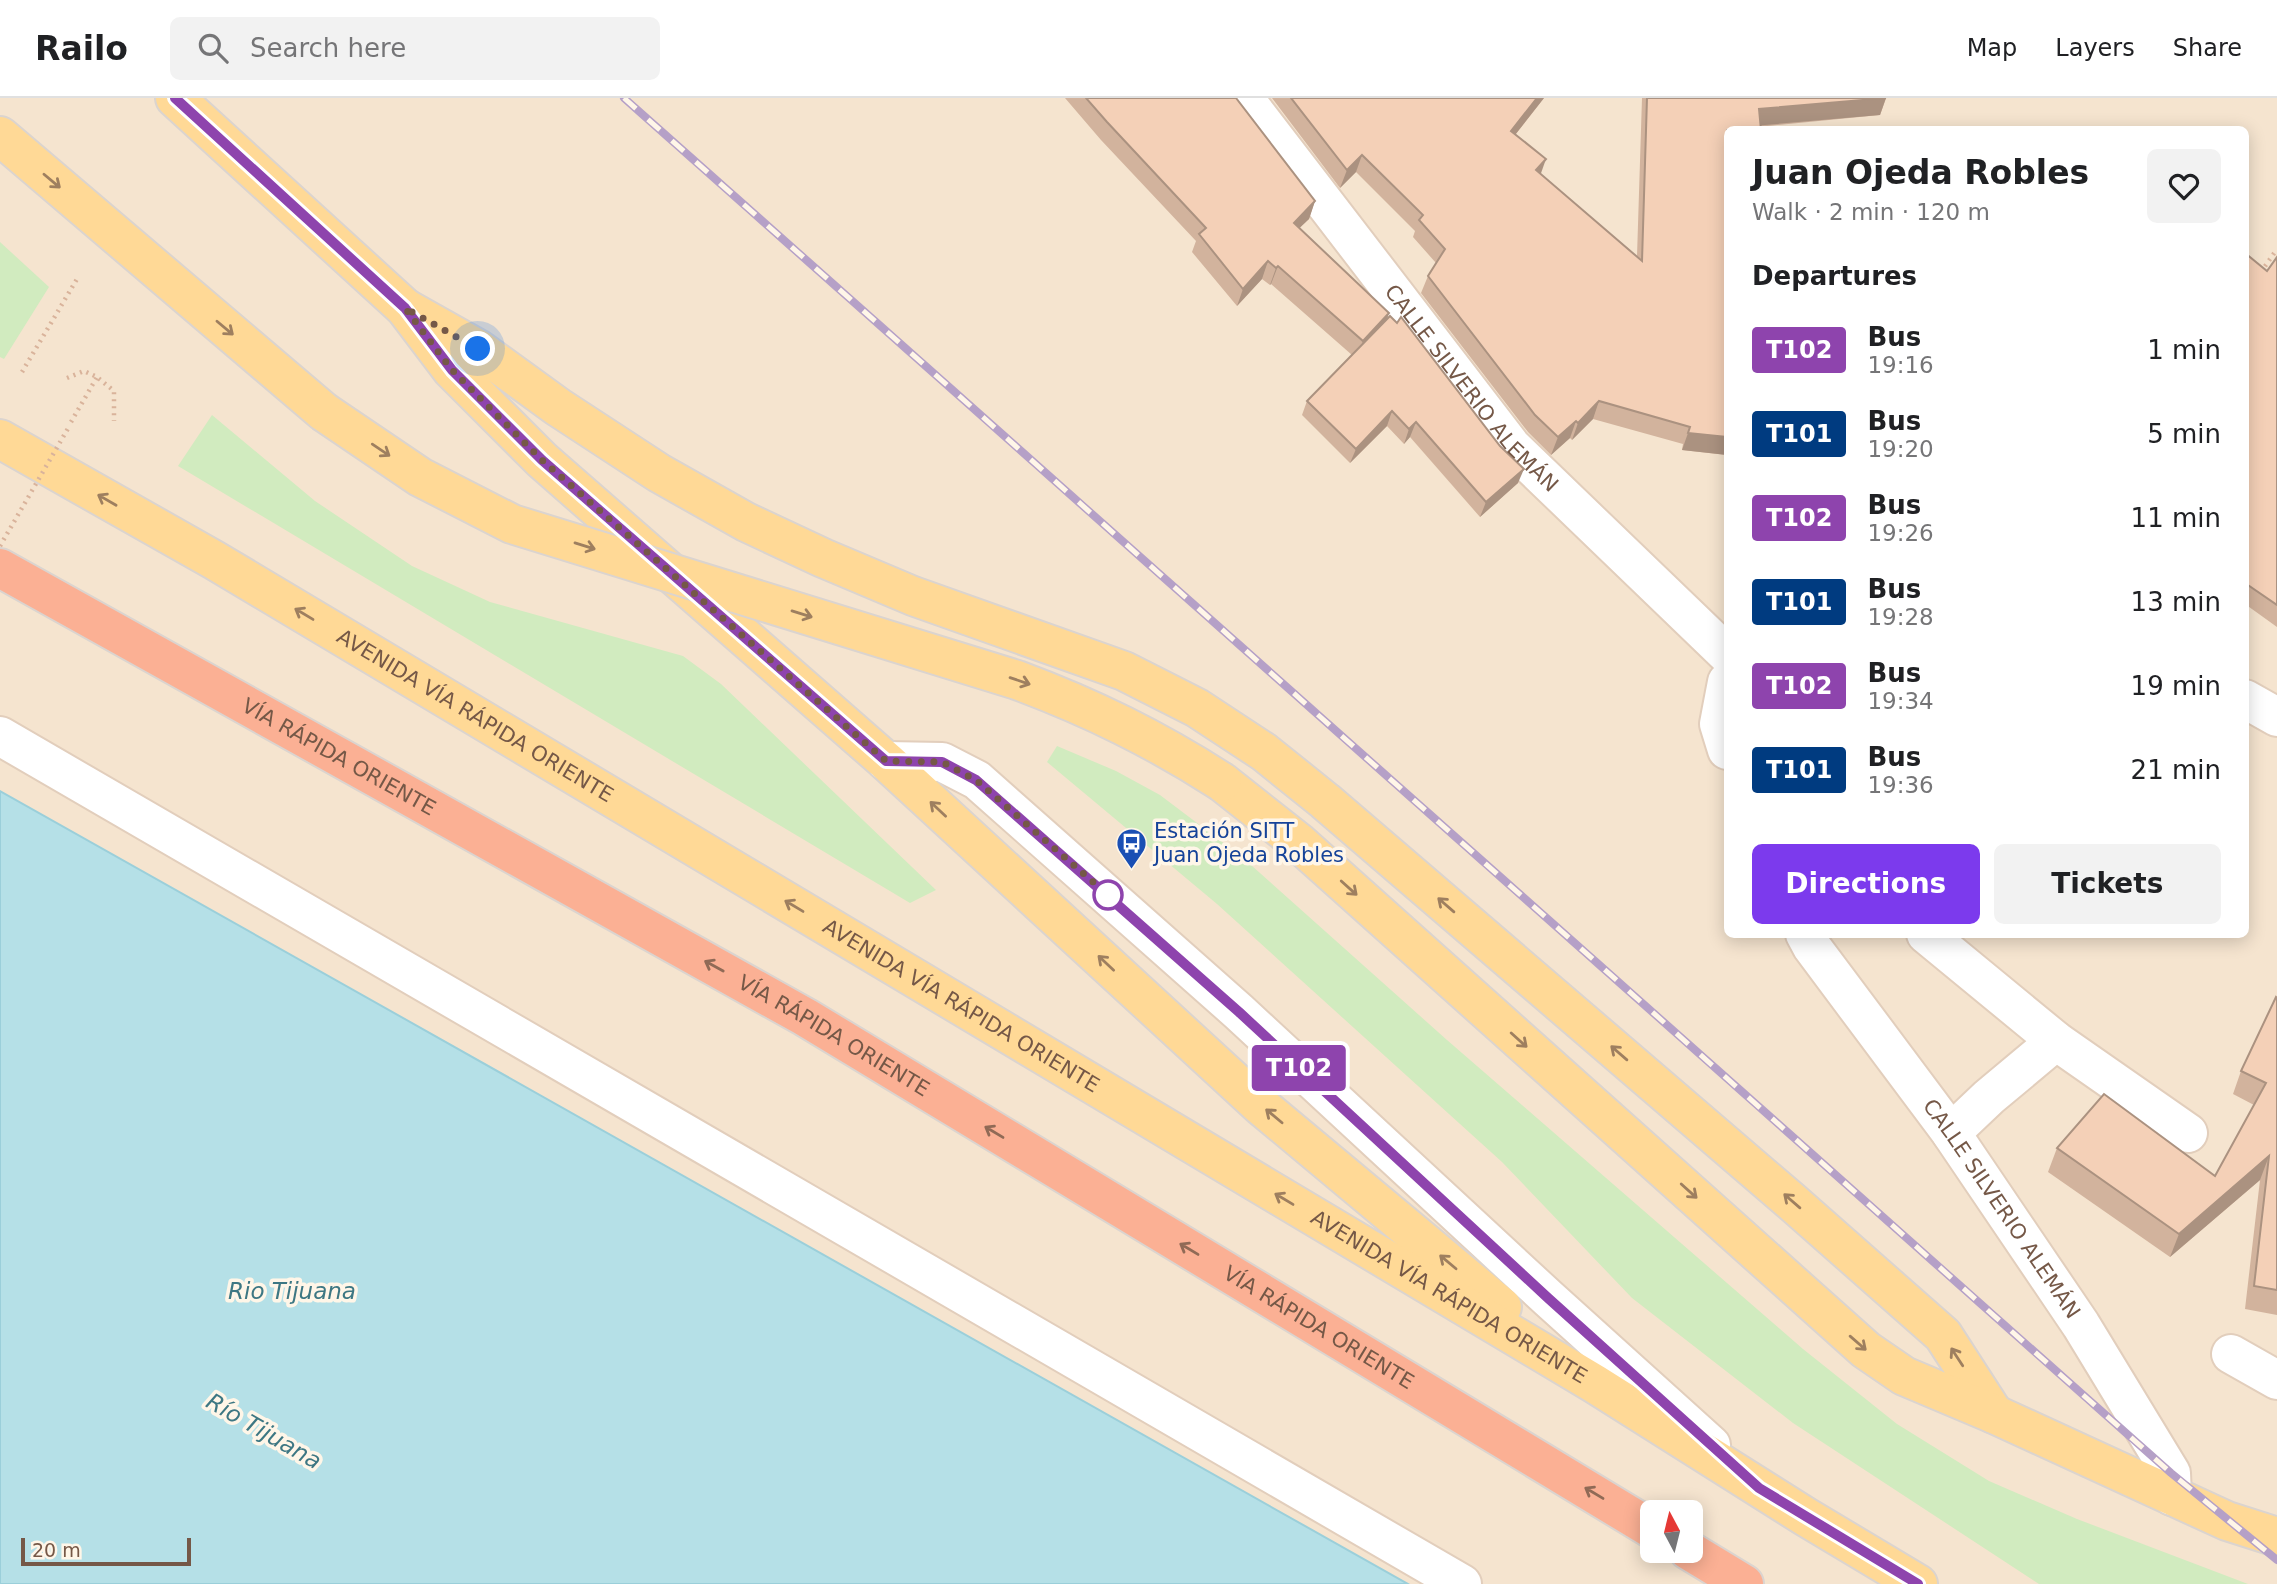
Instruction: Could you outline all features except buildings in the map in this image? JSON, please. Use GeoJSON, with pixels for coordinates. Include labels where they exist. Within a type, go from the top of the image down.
{"type":"FeatureCollection","features":[{"type":"Feature","properties":{"kind":"highway","name":"VÍA RÁPIDA ORIENTE"},"geometry":{"type":"LineString","coordinates":[[0,568],[805,1017],[1640,1522]]}},
{"type":"Feature","properties":{"kind":"highway"},"geometry":{"type":"LineString","coordinates":[[1703,1559],[1744,1584]]}},
{"type":"Feature","properties":{"kind":"main road"},"geometry":{"type":"LineString","coordinates":[[175,98],[405,308],[452,370],[542,460],[886,761],[1261,1106],[1595,1384]]}},
{"type":"Feature","properties":{"kind":"main road"},"geometry":{"type":"LineString","coordinates":[[0,136],[324,412],[420,477],[512,524],[1017,680],[1073,701],[1166,746],[1222,782],[1298,842],[1866,1350],[1903,1376],[1994,1414],[2227,1521],[2277,1537]]}},
{"type":"Feature","properties":{"kind":"main road"},"geometry":{"type":"LineString","coordinates":[[405,308],[478,349],[558,407],[659,473],[746,522],[913,596],[1124,671],[1197,708],[1264,752],[1325,801],[1791,1200],[1943,1335],[1994,1414]]}},
{"type":"Feature","properties":{"kind":"main road","name":"AVENIDA VÍA RÁPIDA ORIENTE"},"geometry":{"type":"LineString","coordinates":[[0,439],[214,560],[1595,1384],[1918,1584]]}},
{"type":"Feature","properties":{"kind":"street","name":"CALLE SILVERIO ALEMÁN"},"geometry":{"type":"LineString","coordinates":[[1244,98],[1512,447],[1724,651]]}},
{"type":"Feature","properties":{"kind":"street"},"geometry":{"type":"LineString","coordinates":[[1724,698],[1719,724],[1724,740]]}},
{"type":"Feature","properties":{"kind":"street"},"geometry":{"type":"LineString","coordinates":[[2249,701],[2277,717]]}},
{"type":"Feature","properties":{"kind":"street"},"geometry":{"type":"LineString","coordinates":[[0,736],[1462,1584]]}},
{"type":"Feature","properties":{"kind":"street"},"geometry":{"type":"LineString","coordinates":[[886,761],[942,762],[976,780],[1239,1012],[1548,1298],[1759,1488]]}},
{"type":"Feature","properties":{"kind":"street","name":"CALLE SILVERIO ALEMÁN"},"geometry":{"type":"LineString","coordinates":[[1807,938],[1951,1133],[2081,1325],[2171,1473],[2172,1496]]}},
{"type":"Feature","properties":{"kind":"street"},"geometry":{"type":"LineString","coordinates":[[1931,938],[2056,1041],[2188,1133]]}},
{"type":"Feature","properties":{"kind":"street"},"geometry":{"type":"LineString","coordinates":[[1951,1133],[2056,1041]]}},
{"type":"Feature","properties":{"kind":"street"},"geometry":{"type":"LineString","coordinates":[[2231,1354],[2277,1380]]}},
{"type":"Feature","properties":{"kind":"path"},"geometry":{"type":"LineString","coordinates":[[2258,277],[2277,248]]}},
{"type":"Feature","properties":{"kind":"path"},"geometry":{"type":"LineString","coordinates":[[22,372],[76,279]]}},
{"type":"Feature","properties":{"kind":"path"},"geometry":{"type":"LineString","coordinates":[[67,378],[84,371],[97,377],[114,391],[114,421]]}},
{"type":"Feature","properties":{"kind":"path"},"geometry":{"type":"LineString","coordinates":[[0,546],[97,377]]}},
{"type":"Feature","properties":{"kind":"shaded area"},"geometry":{"type":"Polygon","coordinates":[[[0,98],[2277,98],[2277,1584],[0,1584],[0,98]]]}},
{"type":"Feature","properties":{"kind":"green space"},"geometry":{"type":"Polygon","coordinates":[[[0,242],[49,287],[4,359],[0,357],[0,242]]]}},
{"type":"Feature","properties":{"kind":"green space"},"geometry":{"type":"Polygon","coordinates":[[[212,415],[315,501],[412,566],[490,602],[683,656],[721,684],[936,890],[910,903],[178,466],[212,415]]]}},
{"type":"Feature","properties":{"kind":"green space"},"geometry":{"type":"Polygon","coordinates":[[[1057,746],[1116,771],[1160,795],[1242,857],[1447,1040],[1803,1349],[1897,1424],[1989,1481],[2077,1519],[2248,1584],[2039,1584],[1793,1423],[1632,1298],[1502,1162],[1217,904],[1047,762],[1057,746]]]}},
{"type":"Feature","properties":{"kind":"water","name":"Rio Tijuana"},"geometry":{"type":"Polygon","coordinates":[[[0,791],[1408,1584],[0,1584],[0,791]]]}},
{"type":"Feature","properties":{"kind":"railway"},"geometry":{"type":"LineString","coordinates":[[624,98],[2171,1473],[2277,1560]]}},
{"type":"Feature","properties":{"kind":"bus line","name":"T102"},"geometry":{"type":"LineString","coordinates":[[175,98],[405,308],[452,370],[542,460],[886,761],[942,762],[976,780],[1239,1012],[1548,1298],[1759,1488],[1918,1584]]}},
{"type":"Feature","properties":{"kind":"place","name":"Estación SITT Juan Ojeda Robles"},"geometry":{"type":"Point","coordinates":[1131,870]}},
{"type":"Feature","properties":{"kind":"route"},"geometry":{"type":"LineString","coordinates":[[478,349],[405,308],[452,370],[542,460],[886,761],[942,762],[976,780],[1108,895]]}},
{"type":"Feature","properties":{"kind":"water label","name":"Río Tijuana"},"geometry":{"type":"Point","coordinates":[264,1431]}}]}
